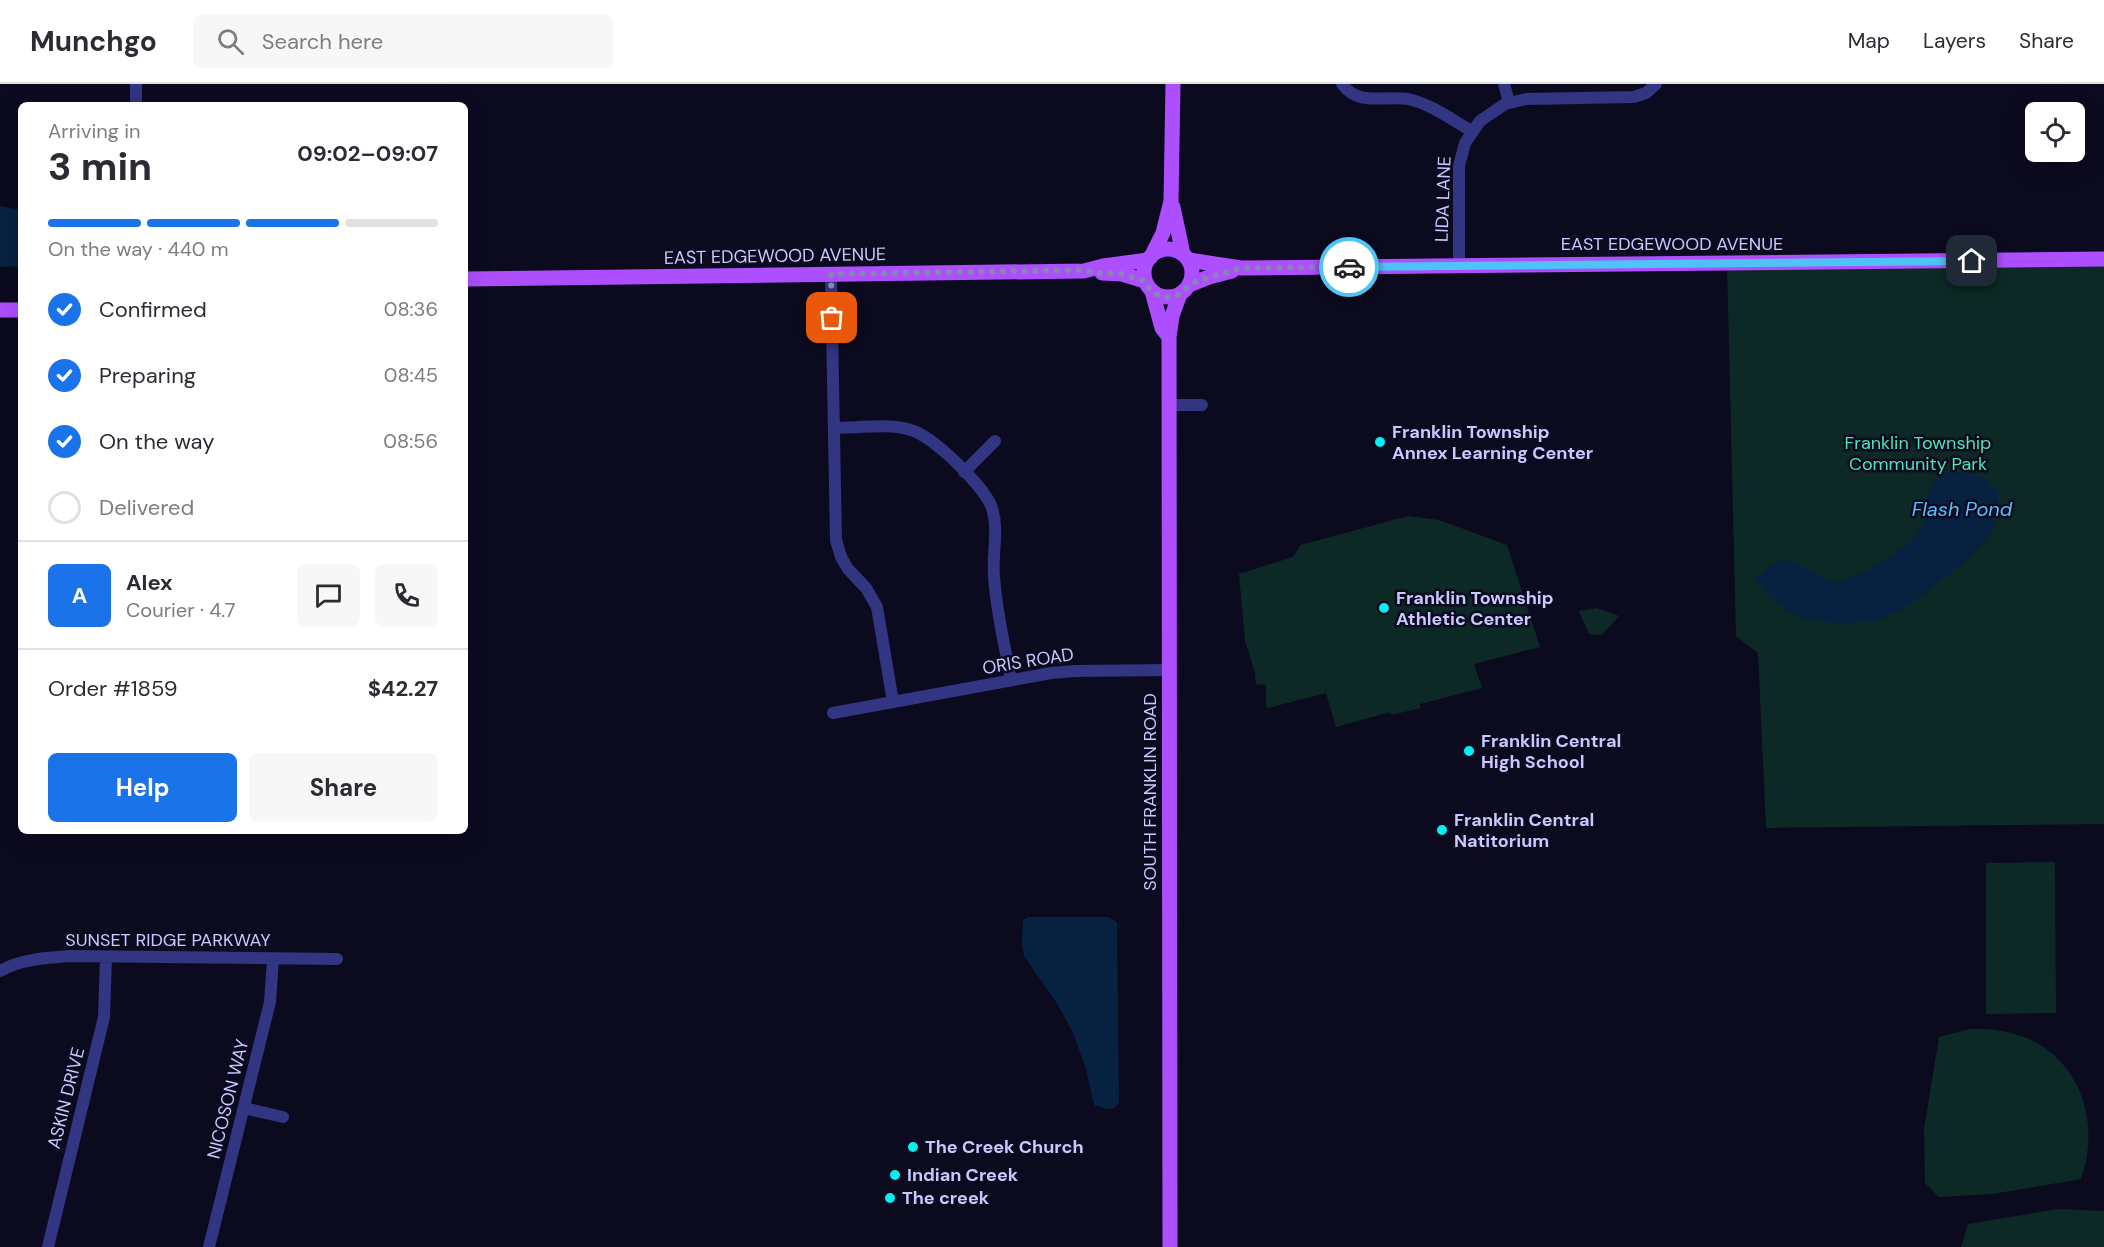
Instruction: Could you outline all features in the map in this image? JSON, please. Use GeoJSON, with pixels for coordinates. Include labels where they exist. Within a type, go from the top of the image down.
{"type":"FeatureCollection","features":[{"type":"Feature","properties":{"kind":"main road"},"geometry":{"type":"LineString","coordinates":[[1148,286],[1144,268],[1163,232],[1171,201],[1173,84]]}},
{"type":"Feature","properties":{"kind":"main road"},"geometry":{"type":"LineString","coordinates":[[1171,201],[1176,228],[1192,273],[1185,290]]}},
{"type":"Feature","properties":{"kind":"main road"},"geometry":{"type":"LineString","coordinates":[[1084,270],[1149,258],[1166,249],[1186,257],[1241,268]]}},
{"type":"Feature","properties":{"kind":"main road","name":"EAST EDGEWOOD AVENUE"},"geometry":{"type":"LineString","coordinates":[[1241,268],[2104,259]]}},
{"type":"Feature","properties":{"kind":"main road"},"geometry":{"type":"LineString","coordinates":[[1084,270],[1095,273],[1122,274],[1148,286],[1164,297],[1172,297],[1209,277],[1241,268]]}},
{"type":"Feature","properties":{"kind":"main road","name":"EAST EDGEWOOD AVENUE"},"geometry":{"type":"LineString","coordinates":[[468,279],[1084,270]]}},
{"type":"Feature","properties":{"kind":"main road","name":"SOUTH FRANKLIN ROAD"},"geometry":{"type":"LineString","coordinates":[[1148,286],[1162,328],[1168,337]]}},
{"type":"Feature","properties":{"kind":"main road","name":"SOUTH FRANKLIN ROAD"},"geometry":{"type":"LineString","coordinates":[[1170,1247],[1168,337],[1172,316],[1185,290]]}},
{"type":"Feature","properties":{"kind":"main road"},"geometry":{"type":"LineString","coordinates":[[0,310],[18,310]]}},
{"type":"Feature","properties":{"kind":"street"},"geometry":{"type":"LineString","coordinates":[[136,84],[136,102]]}},
{"type":"Feature","properties":{"kind":"street"},"geometry":{"type":"LineString","coordinates":[[1342,84],[1352,95],[1360,98],[1407,99],[1430,106],[1472,131]]}},
{"type":"Feature","properties":{"kind":"street"},"geometry":{"type":"LineString","coordinates":[[1504,84],[1509,102],[1526,99],[1634,97],[1646,93],[1656,84]]}},
{"type":"Feature","properties":{"kind":"street","name":"LIDA LANE"},"geometry":{"type":"LineString","coordinates":[[1459,265],[1459,166],[1463,147],[1472,131],[1490,112],[1509,102]]}},
{"type":"Feature","properties":{"kind":"street"},"geometry":{"type":"LineString","coordinates":[[831,274],[837,544],[848,569],[866,588],[877,608],[893,702]]}},
{"type":"Feature","properties":{"kind":"street"},"geometry":{"type":"LineString","coordinates":[[1168,405],[1202,405]]}},
{"type":"Feature","properties":{"kind":"street"},"geometry":{"type":"LineString","coordinates":[[834,428],[909,429],[930,438],[986,495],[993,511],[995,524],[994,584],[1011,680]]}},
{"type":"Feature","properties":{"kind":"street"},"geometry":{"type":"LineString","coordinates":[[964,472],[995,441]]}},
{"type":"Feature","properties":{"kind":"street","name":"ORIS ROAD"},"geometry":{"type":"LineString","coordinates":[[833,714],[1075,670],[1169,670]]}},
{"type":"Feature","properties":{"kind":"street","name":"SUNSET RIDGE PARKWAY"},"geometry":{"type":"LineString","coordinates":[[0,971],[32,960],[69,956],[337,959]]}},
{"type":"Feature","properties":{"kind":"street","name":"ASKIN DRIVE"},"geometry":{"type":"LineString","coordinates":[[48,1247],[104,1017],[106,957]]}},
{"type":"Feature","properties":{"kind":"street","name":"NICOSON WAY"},"geometry":{"type":"LineString","coordinates":[[209,1247],[270,1002],[273,959]]}},
{"type":"Feature","properties":{"kind":"street"},"geometry":{"type":"LineString","coordinates":[[244,1108],[283,1117]]}},
{"type":"Feature","properties":{"kind":"green space","name":"Franklin Township Community Park"},"geometry":{"type":"Polygon","coordinates":[[[1727,263],[2104,266],[2104,824],[1766,828],[1758,653],[1736,636],[1727,263]]]}},
{"type":"Feature","properties":{"kind":"green space","name":"Franklin Township Athletic Center"},"geometry":{"type":"Polygon","coordinates":[[[1408,516],[1439,520],[1507,545],[1540,647],[1474,664],[1482,688],[1420,704],[1421,708],[1391,715],[1390,712],[1336,727],[1326,693],[1268,708],[1266,685],[1256,684],[1255,672],[1245,641],[1239,574],[1293,557],[1301,545],[1408,516]]]}},
{"type":"Feature","properties":{"kind":"green space"},"geometry":{"type":"Polygon","coordinates":[[[1597,608],[1619,616],[1602,635],[1589,634],[1579,611],[1597,608]]]}},
{"type":"Feature","properties":{"kind":"green space"},"geometry":{"type":"Polygon","coordinates":[[[2055,862],[2056,1013],[1986,1014],[1986,863],[2055,862]]]}},
{"type":"Feature","properties":{"kind":"green space"},"geometry":{"type":"Polygon","coordinates":[[[1970,1029],[1998,1030],[2027,1038],[2048,1050],[2064,1066],[2077,1085],[2085,1107],[2088,1130],[2087,1154],[2081,1179],[1992,1194],[1939,1197],[1925,1183],[1924,1129],[1939,1037],[1970,1029]]]}},
{"type":"Feature","properties":{"kind":"green space"},"geometry":{"type":"Polygon","coordinates":[[[2057,1209],[2104,1211],[2104,1247],[1961,1247],[1968,1224],[2057,1209]]]}},
{"type":"Feature","properties":{"kind":"water"},"geometry":{"type":"Polygon","coordinates":[[[0,206],[18,209],[18,266],[0,267],[0,206]]]}},
{"type":"Feature","properties":{"kind":"water","name":"Flash Pond"},"geometry":{"type":"Polygon","coordinates":[[[1947,472],[1975,474],[1998,491],[1996,522],[1983,544],[1970,557],[1901,610],[1873,621],[1834,623],[1808,619],[1785,609],[1755,579],[1772,565],[1785,561],[1799,564],[1833,581],[1852,577],[1873,567],[1900,551],[1914,537],[1925,518],[1932,486],[1947,472]]]}},
{"type":"Feature","properties":{"kind":"water"},"geometry":{"type":"Polygon","coordinates":[[[1028,917],[1109,917],[1117,922],[1119,1102],[1115,1108],[1107,1109],[1094,1105],[1086,1069],[1073,1033],[1058,1005],[1024,956],[1023,920],[1028,917]]]}},
{"type":"Feature","properties":{"kind":"way so far"},"geometry":{"type":"LineString","coordinates":[[832,318],[831,274],[1084,270],[1134,277],[1145,281],[1156,294],[1168,298],[1180,294],[1200,280],[1241,268],[1349,267]]}},
{"type":"Feature","properties":{"kind":"place","name":"Franklin Township Annex Learning Center"},"geometry":{"type":"Point","coordinates":[1380,442]}},
{"type":"Feature","properties":{"kind":"place","name":"Franklin Township Athletic Center"},"geometry":{"type":"Point","coordinates":[1384,608]}},
{"type":"Feature","properties":{"kind":"place","name":"Franklin Central High School"},"geometry":{"type":"Point","coordinates":[1469,751]}},
{"type":"Feature","properties":{"kind":"place","name":"Franklin Central Natitorium"},"geometry":{"type":"Point","coordinates":[1442,830]}},
{"type":"Feature","properties":{"kind":"place","name":"The Creek Church"},"geometry":{"type":"Point","coordinates":[913,1147]}},
{"type":"Feature","properties":{"kind":"place","name":"Indian Creek"},"geometry":{"type":"Point","coordinates":[895,1175]}},
{"type":"Feature","properties":{"kind":"place","name":"The creek"},"geometry":{"type":"Point","coordinates":[890,1198]}},
{"type":"Feature","properties":{"kind":"route"},"geometry":{"type":"LineString","coordinates":[[1349,267],[1972,261]]}}]}
